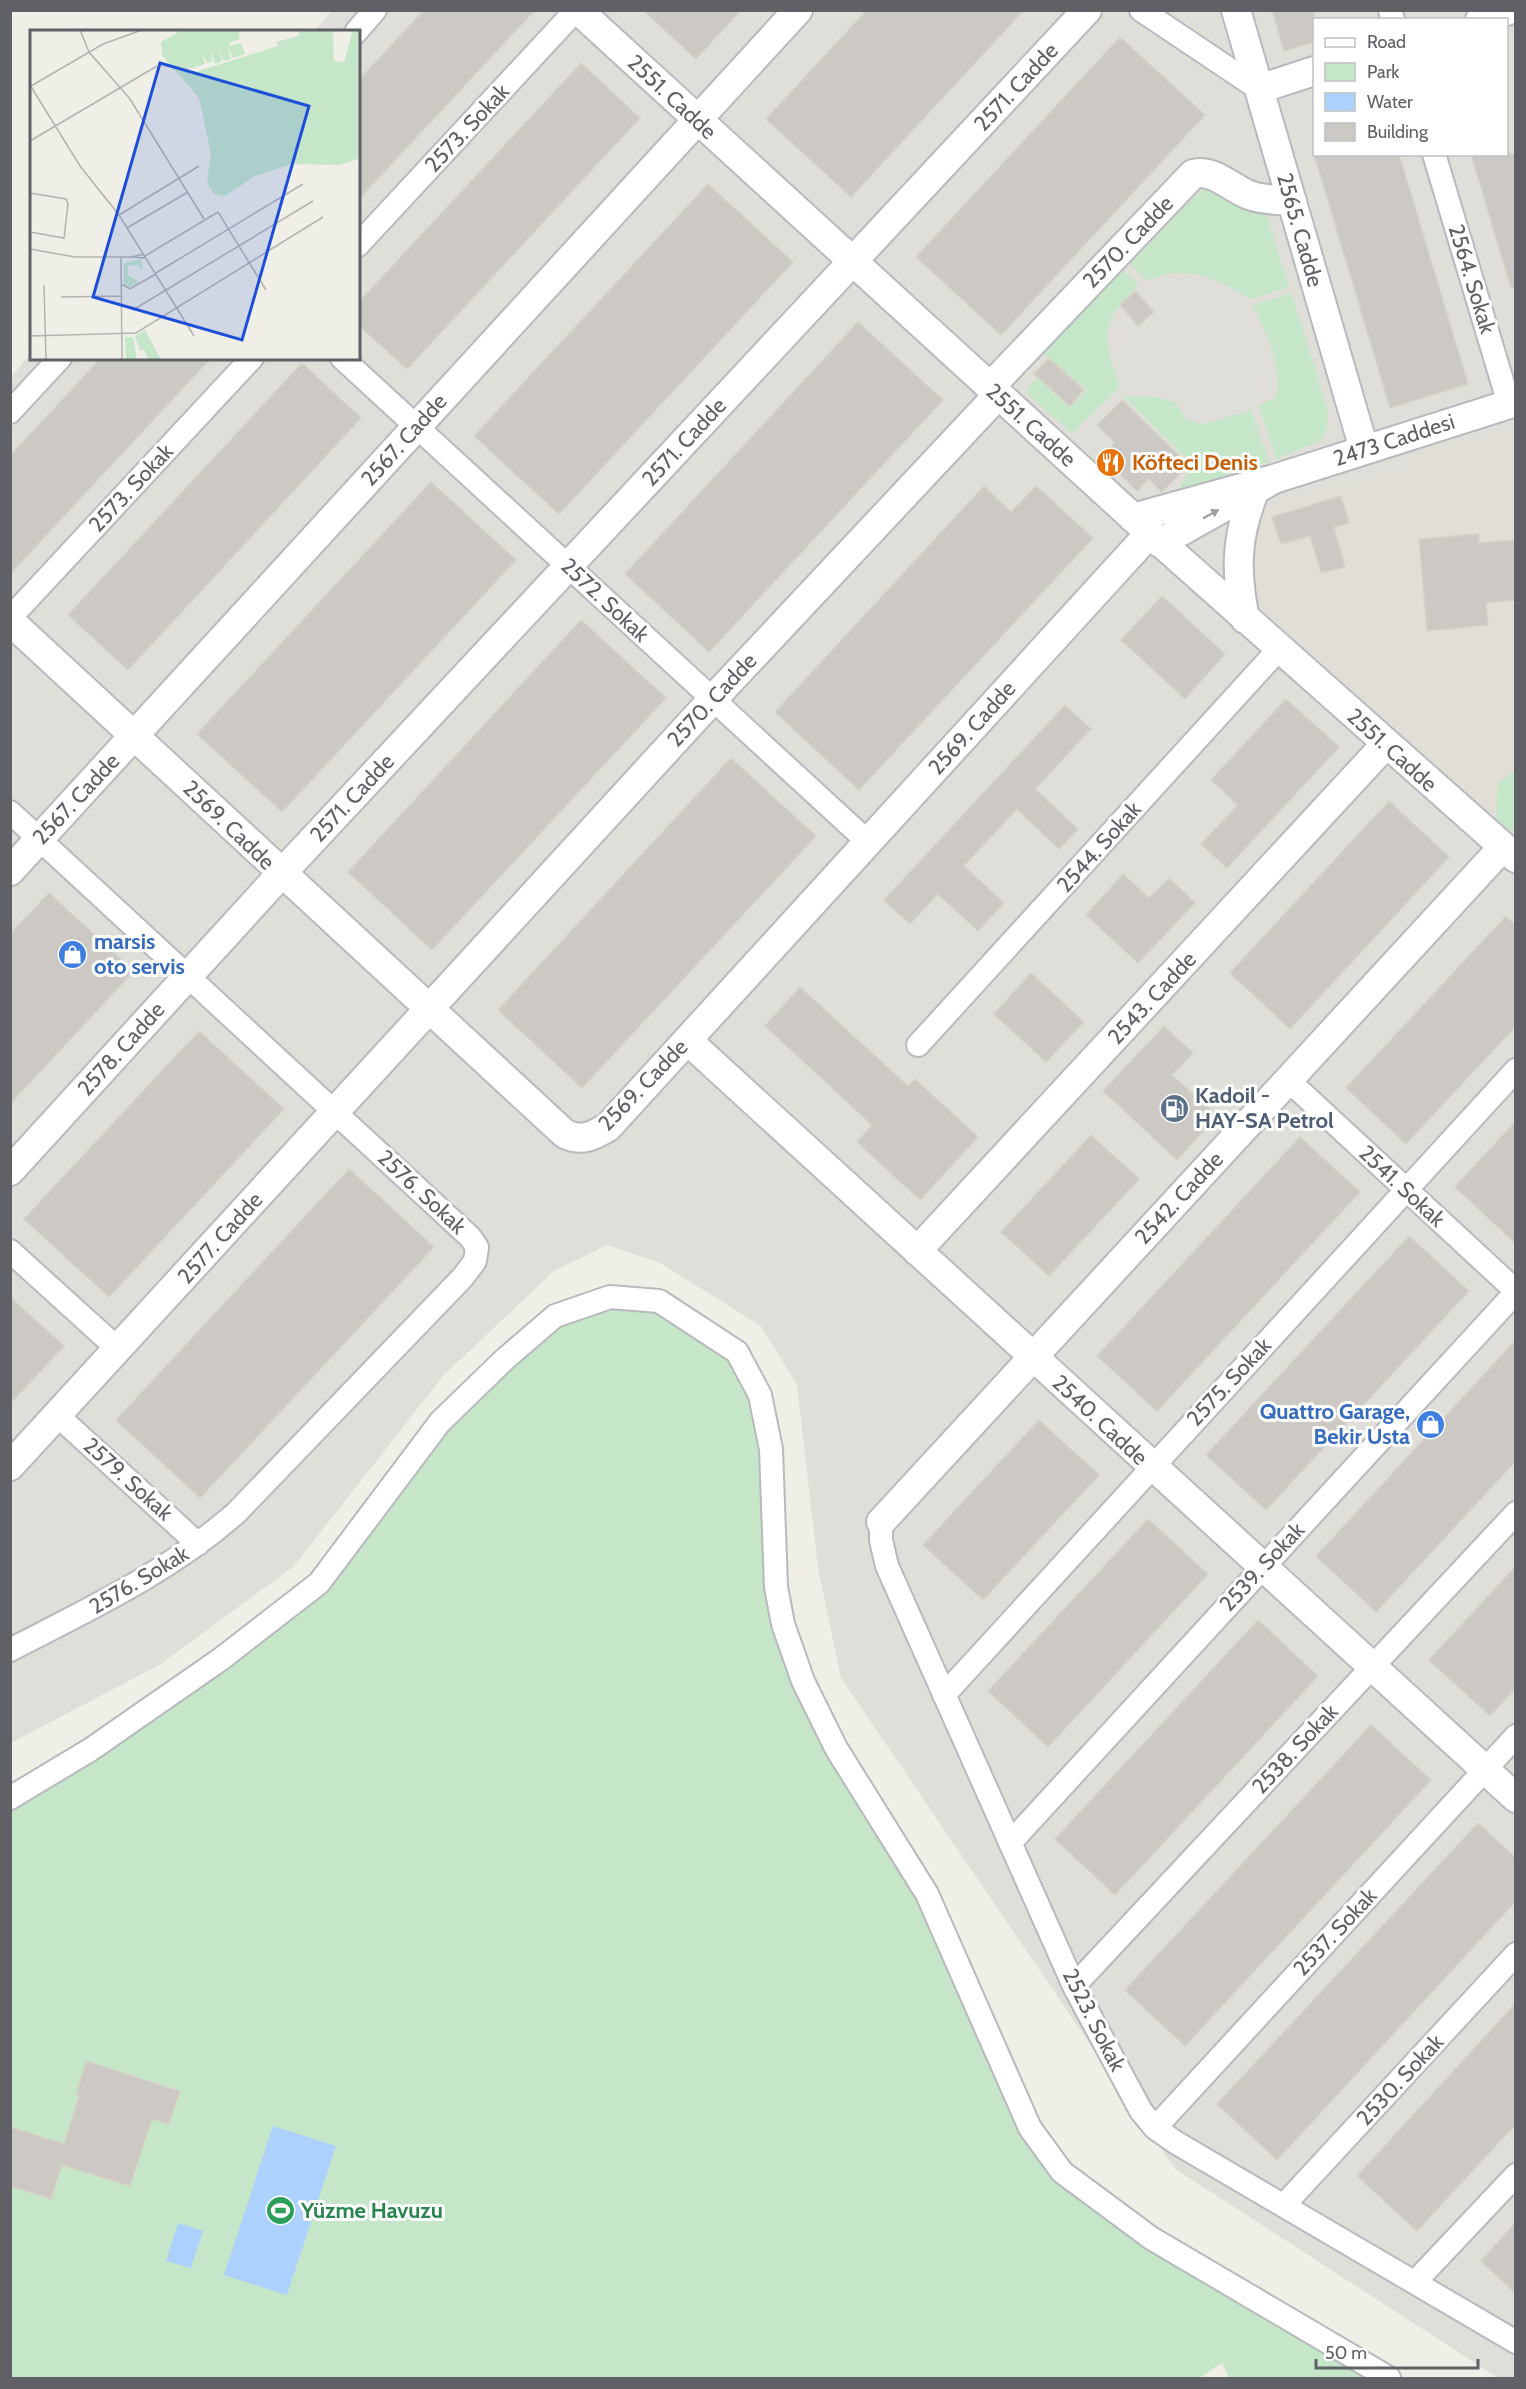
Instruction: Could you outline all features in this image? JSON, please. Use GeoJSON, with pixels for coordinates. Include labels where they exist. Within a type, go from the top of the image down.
{"type":"FeatureCollection","features":[{"type":"Feature","properties":{"kind":"street"},"geometry":{"type":"LineString","coordinates":[[358,30],[375,10]]}},
{"type":"Feature","properties":{"kind":"street","name":"2551. Cadde"},"geometry":{"type":"LineString","coordinates":[[577,10],[1147,531],[1509,853]]}},
{"type":"Feature","properties":{"kind":"street","name":"2573. Sokak"},"geometry":{"type":"LineString","coordinates":[[360,243],[577,10]]}},
{"type":"Feature","properties":{"kind":"street","name":"2567. Cadde"},"geometry":{"type":"LineString","coordinates":[[10,871],[798,10]]}},
{"type":"Feature","properties":{"kind":"street","name":"2571. Cadde"},"geometry":{"type":"LineString","coordinates":[[281,874],[1087,10]]}},
{"type":"Feature","properties":{"kind":"street"},"geometry":{"type":"LineString","coordinates":[[1141,10],[1259,89],[1313,72]]}},
{"type":"Feature","properties":{"kind":"street","name":"2565. Cadde"},"geometry":{"type":"LineString","coordinates":[[1236,10],[1364,449]]}},
{"type":"Feature","properties":{"kind":"street"},"geometry":{"type":"LineString","coordinates":[[1486,18],[1509,10]]}},
{"type":"Feature","properties":{"kind":"street","name":"2564. Sokak"},"geometry":{"type":"LineString","coordinates":[[1435,156],[1512,403]]}},
{"type":"Feature","properties":{"kind":"street","name":"2570. Cadde"},"geometry":{"type":"LineString","coordinates":[[429,1009],[1193,174],[1201,171],[1211,174],[1238,190],[1259,198],[1292,201]]}},
{"type":"Feature","properties":{"kind":"street"},"geometry":{"type":"LineString","coordinates":[[10,412],[58,360]]}},
{"type":"Feature","properties":{"kind":"street","name":"2573. Sokak"},"geometry":{"type":"LineString","coordinates":[[10,620],[250,360]]}},
{"type":"Feature","properties":{"kind":"street","name":"2572. Sokak"},"geometry":{"type":"LineString","coordinates":[[344,360],[868,842]]}},
{"type":"Feature","properties":{"kind":"street","name":"2473 Caddesi"},"geometry":{"type":"LineString","coordinates":[[1265,484],[1364,449],[1512,403]]}},
{"type":"Feature","properties":{"kind":"street"},"geometry":{"type":"LineString","coordinates":[[1147,531],[1265,484]]}},
{"type":"Feature","properties":{"kind":"street"},"geometry":{"type":"LineString","coordinates":[[1147,531],[1265,484]]}},
{"type":"Feature","properties":{"kind":"street"},"geometry":{"type":"LineString","coordinates":[[1245,619],[1239,577],[1240,532],[1265,484]]}},
{"type":"Feature","properties":{"kind":"street","name":"2569. Cadde"},"geometry":{"type":"LineString","coordinates":[[10,620],[281,874],[566,1134],[575,1139],[592,1137],[608,1127],[1147,531]]}},
{"type":"Feature","properties":{"kind":"street","name":"2544. Sokak"},"geometry":{"type":"LineString","coordinates":[[918,1045],[1279,649]]}},
{"type":"Feature","properties":{"kind":"street","name":"2543. Cadde"},"geometry":{"type":"LineString","coordinates":[[917,1251],[1386,744]]}},
{"type":"Feature","properties":{"kind":"street","name":"2576. Sokak"},"geometry":{"type":"LineString","coordinates":[[10,812],[470,1237],[477,1247],[475,1261],[463,1277],[236,1513],[177,1560],[109,1599],[10,1650]]}},
{"type":"Feature","properties":{"kind":"street","name":"2542. Cadde"},"geometry":{"type":"LineString","coordinates":[[881,1522],[1288,1080],[1509,853]]}},
{"type":"Feature","properties":{"kind":"street","name":"2578. Cadde"},"geometry":{"type":"LineString","coordinates":[[10,1171],[281,874]]}},
{"type":"Feature","properties":{"kind":"street","name":"2577. Cadde"},"geometry":{"type":"LineString","coordinates":[[10,1466],[429,1009]]}},
{"type":"Feature","properties":{"kind":"street","name":"2540. Cadde"},"geometry":{"type":"LineString","coordinates":[[687,1040],[1515,1798]]}},
{"type":"Feature","properties":{"kind":"street","name":"2575. Sokak"},"geometry":{"type":"LineString","coordinates":[[944,1695],[1515,1070]]}},
{"type":"Feature","properties":{"kind":"street","name":"2541. Sokak"},"geometry":{"type":"LineString","coordinates":[[1288,1080],[1515,1292]]}},
{"type":"Feature","properties":{"kind":"street"},"geometry":{"type":"LineString","coordinates":[[10,1251],[118,1349]]}},
{"type":"Feature","properties":{"kind":"street","name":"2539. Sokak"},"geometry":{"type":"LineString","coordinates":[[1010,1843],[1515,1292]]}},
{"type":"Feature","properties":{"kind":"street"},"geometry":{"type":"LineString","coordinates":[[10,1798],[90,1750],[221,1659],[320,1583],[441,1422],[505,1359],[555,1316],[610,1297],[659,1301],[737,1352],[760,1395],[771,1449],[776,1587],[783,1624],[803,1681],[837,1748],[927,1894],[1030,2128],[1062,2172],[1151,2238],[1389,2379]]}},
{"type":"Feature","properties":{"kind":"street","name":"2579. Sokak"},"geometry":{"type":"LineString","coordinates":[[57,1415],[198,1544]]}},
{"type":"Feature","properties":{"kind":"street","name":"2538. Sokak"},"geometry":{"type":"LineString","coordinates":[[1074,1986],[1515,1513]]}},
{"type":"Feature","properties":{"kind":"street","name":"2523. Sokak"},"geometry":{"type":"LineString","coordinates":[[881,1522],[881,1540],[887,1566],[1074,1986],[1141,2111],[1155,2128],[1515,2342]]}},
{"type":"Feature","properties":{"kind":"street","name":"2537. Sokak"},"geometry":{"type":"LineString","coordinates":[[1155,2128],[1515,1736]]}},
{"type":"Feature","properties":{"kind":"street","name":"2530. Sokak"},"geometry":{"type":"LineString","coordinates":[[1284,2205],[1515,1954]]}},
{"type":"Feature","properties":{"kind":"street"},"geometry":{"type":"LineString","coordinates":[[1415,2282],[1515,2175]]}},
{"type":"Feature","properties":{"kind":"shaded area"},"geometry":{"type":"Polygon","coordinates":[[[332,11],[1515,11],[1515,2378],[1498,2378],[1174,2168],[841,1678],[818,1568],[797,1385],[761,1326],[660,1263],[607,1245],[554,1271],[443,1376],[294,1566],[161,1664],[11,1743],[11,377],[30,354],[30,360],[360,360],[360,30],[315,30],[332,11]]]}},
{"type":"Feature","properties":{"kind":"shaded area"},"geometry":{"type":"Polygon","coordinates":[[[1515,430],[1515,834],[1254,598],[1255,511],[1339,482],[1344,488],[1408,468],[1408,457],[1515,430]]]}},
{"type":"Feature","properties":{"kind":"green space"},"geometry":{"type":"Polygon","coordinates":[[[1206,189],[1266,213],[1289,287],[1251,299],[1214,280],[1188,273],[1174,273],[1148,281],[1130,264],[1193,198],[1206,189]]]}},
{"type":"Feature","properties":{"kind":"green space"},"geometry":{"type":"Polygon","coordinates":[[[1123,270],[1139,285],[1116,311],[1108,332],[1110,355],[1119,388],[1072,433],[1027,394],[1026,390],[1037,378],[1070,408],[1087,390],[1044,353],[1123,270]]]}},
{"type":"Feature","properties":{"kind":"green space"},"geometry":{"type":"Polygon","coordinates":[[[1291,293],[1327,408],[1327,428],[1322,440],[1276,459],[1259,405],[1275,398],[1278,378],[1272,352],[1253,305],[1291,293]]]}},
{"type":"Feature","properties":{"kind":"green space"},"geometry":{"type":"Polygon","coordinates":[[[1123,396],[1157,397],[1175,402],[1186,419],[1200,424],[1251,410],[1269,462],[1178,491],[1192,464],[1123,396]]]}},
{"type":"Feature","properties":{"kind":"green space"},"geometry":{"type":"Polygon","coordinates":[[[1515,770],[1515,834],[1496,819],[1498,784],[1515,770]]]}},
{"type":"Feature","properties":{"kind":"green space"},"geometry":{"type":"Polygon","coordinates":[[[659,1301],[737,1352],[760,1395],[783,1624],[1062,2172],[1389,2378],[1229,2378],[1222,2363],[1199,2378],[11,2378],[10,1798],[319,1583],[440,1422],[555,1316],[659,1301]]]}},
{"type":"Feature","properties":{"kind":"water","name":"Yüzme Havuzu"},"geometry":{"type":"Polygon","coordinates":[[[273,2126],[336,2146],[287,2295],[224,2275],[273,2126]]]}},
{"type":"Feature","properties":{"kind":"water"},"geometry":{"type":"Polygon","coordinates":[[[178,2223],[203,2231],[191,2268],[166,2261],[178,2223]]]}},
{"type":"Feature","properties":{"kind":"building"},"geometry":{"type":"Polygon","coordinates":[[[424,10],[535,10],[360,198],[360,79],[424,10]]]}},
{"type":"Feature","properties":{"kind":"building"},"geometry":{"type":"Polygon","coordinates":[[[643,10],[741,10],[696,59],[643,10]]]}},
{"type":"Feature","properties":{"kind":"building"},"geometry":{"type":"Polygon","coordinates":[[[867,10],[1024,10],[851,197],[766,119],[867,10]]]}},
{"type":"Feature","properties":{"kind":"building"},"geometry":{"type":"Polygon","coordinates":[[[1272,10],[1314,10],[1313,42],[1284,51],[1272,10]]]}},
{"type":"Feature","properties":{"kind":"building"},"geometry":{"type":"Polygon","coordinates":[[[1120,37],[1205,115],[1001,335],[916,257],[1120,37]]]}},
{"type":"Feature","properties":{"kind":"building"},"geometry":{"type":"Polygon","coordinates":[[[581,63],[640,118],[407,369],[360,327],[360,301],[581,63]]]}},
{"type":"Feature","properties":{"kind":"building"},"geometry":{"type":"Polygon","coordinates":[[[1515,154],[1515,287],[1511,288],[1472,156],[1515,154]]]}},
{"type":"Feature","properties":{"kind":"building"},"geometry":{"type":"Polygon","coordinates":[[[1315,156],[1400,156],[1468,384],[1390,408],[1315,156]]]}},
{"type":"Feature","properties":{"kind":"building"},"geometry":{"type":"Polygon","coordinates":[[[708,184],[793,262],[559,514],[474,436],[708,184]]]}},
{"type":"Feature","properties":{"kind":"building"},"geometry":{"type":"Polygon","coordinates":[[[1136,291],[1154,312],[1138,326],[1120,305],[1136,291]]]}},
{"type":"Feature","properties":{"kind":"building"},"geometry":{"type":"Polygon","coordinates":[[[858,322],[943,400],[709,652],[625,574],[858,322]]]}},
{"type":"Feature","properties":{"kind":"building"},"geometry":{"type":"Polygon","coordinates":[[[1049,358],[1084,390],[1070,406],[1034,374],[1049,358]]]}},
{"type":"Feature","properties":{"kind":"building"},"geometry":{"type":"Polygon","coordinates":[[[99,360],[209,360],[10,574],[10,456],[99,360]]]}},
{"type":"Feature","properties":{"kind":"building"},"geometry":{"type":"Polygon","coordinates":[[[302,363],[361,418],[128,670],[68,615],[302,363]]]}},
{"type":"Feature","properties":{"kind":"building"},"geometry":{"type":"Polygon","coordinates":[[[1122,400],[1189,465],[1162,492],[1149,479],[1137,491],[1116,470],[1122,463],[1108,450],[1115,443],[1097,425],[1122,400]]]}},
{"type":"Feature","properties":{"kind":"building"},"geometry":{"type":"Polygon","coordinates":[[[431,482],[516,560],[282,812],[197,734],[431,482]]]}},
{"type":"Feature","properties":{"kind":"building"},"geometry":{"type":"Polygon","coordinates":[[[984,486],[1011,512],[1036,486],[1093,538],[859,790],[775,712],[984,486]]]}},
{"type":"Feature","properties":{"kind":"building"},"geometry":{"type":"Polygon","coordinates":[[[1341,496],[1349,523],[1334,527],[1345,567],[1321,573],[1310,536],[1281,544],[1272,517],[1341,496]]]}},
{"type":"Feature","properties":{"kind":"building"},"geometry":{"type":"Polygon","coordinates":[[[1479,534],[1479,543],[1515,540],[1515,600],[1486,603],[1488,625],[1427,631],[1419,539],[1479,534]]]}},
{"type":"Feature","properties":{"kind":"building"},"geometry":{"type":"Polygon","coordinates":[[[1162,596],[1225,654],[1185,699],[1121,640],[1162,596]]]}},
{"type":"Feature","properties":{"kind":"building"},"geometry":{"type":"Polygon","coordinates":[[[581,620],[666,698],[432,950],[348,872],[581,620]]]}},
{"type":"Feature","properties":{"kind":"building"},"geometry":{"type":"Polygon","coordinates":[[[1286,699],[1339,747],[1227,868],[1201,844],[1238,805],[1211,780],[1286,699]]]}},
{"type":"Feature","properties":{"kind":"building"},"geometry":{"type":"Polygon","coordinates":[[[1065,705],[1091,729],[1035,789],[1078,829],[1059,849],[1017,809],[964,866],[1004,903],[978,931],[938,894],[910,924],[884,900],[1065,705]]]}},
{"type":"Feature","properties":{"kind":"building"},"geometry":{"type":"Polygon","coordinates":[[[731,758],[816,836],[582,1088],[498,1010],[731,758]]]}},
{"type":"Feature","properties":{"kind":"building"},"geometry":{"type":"Polygon","coordinates":[[[1389,801],[1449,857],[1290,1029],[1230,973],[1389,801]]]}},
{"type":"Feature","properties":{"kind":"building"},"geometry":{"type":"Polygon","coordinates":[[[1123,874],[1149,898],[1169,878],[1195,903],[1138,963],[1086,915],[1123,874]]]}},
{"type":"Feature","properties":{"kind":"building"},"geometry":{"type":"Polygon","coordinates":[[[49,893],[134,971],[10,1104],[10,934],[49,893]]]}},
{"type":"Feature","properties":{"kind":"building"},"geometry":{"type":"Polygon","coordinates":[[[1506,916],[1515,925],[1515,1027],[1406,1144],[1346,1088],[1506,916]]]}},
{"type":"Feature","properties":{"kind":"building"},"geometry":{"type":"Polygon","coordinates":[[[1031,973],[1084,1022],[1046,1062],[994,1014],[1031,973]]]}},
{"type":"Feature","properties":{"kind":"building"},"geometry":{"type":"Polygon","coordinates":[[[800,987],[908,1086],[915,1079],[978,1137],[920,1200],[857,1142],[872,1125],[765,1026],[800,987]]]}},
{"type":"Feature","properties":{"kind":"building"},"geometry":{"type":"Polygon","coordinates":[[[1164,1026],[1193,1053],[1172,1075],[1217,1116],[1177,1160],[1103,1091],[1164,1026]]]}},
{"type":"Feature","properties":{"kind":"building"},"geometry":{"type":"Polygon","coordinates":[[[199,1031],[284,1109],[109,1297],[24,1219],[199,1031]]]}},
{"type":"Feature","properties":{"kind":"building"},"geometry":{"type":"Polygon","coordinates":[[[1515,1122],[1515,1243],[1455,1187],[1515,1122]]]}},
{"type":"Feature","properties":{"kind":"building"},"geometry":{"type":"Polygon","coordinates":[[[1091,1135],[1139,1179],[1049,1276],[1001,1232],[1091,1135]]]}},
{"type":"Feature","properties":{"kind":"building"},"geometry":{"type":"Polygon","coordinates":[[[1300,1137],[1360,1192],[1157,1411],[1097,1356],[1300,1137]]]}},
{"type":"Feature","properties":{"kind":"building"},"geometry":{"type":"Polygon","coordinates":[[[349,1169],[434,1247],[200,1498],[116,1420],[349,1169]]]}},
{"type":"Feature","properties":{"kind":"building"},"geometry":{"type":"Polygon","coordinates":[[[1409,1236],[1469,1291],[1266,1510],[1206,1455],[1409,1236]]]}},
{"type":"Feature","properties":{"kind":"building"},"geometry":{"type":"Polygon","coordinates":[[[10,1297],[64,1346],[10,1404],[10,1297]]]}},
{"type":"Feature","properties":{"kind":"building"},"geometry":{"type":"Polygon","coordinates":[[[1515,1341],[1515,1462],[1376,1612],[1316,1556],[1515,1341]]]}},
{"type":"Feature","properties":{"kind":"building"},"geometry":{"type":"Polygon","coordinates":[[[1039,1420],[1099,1475],[983,1600],[923,1545],[1039,1420]]]}},
{"type":"Feature","properties":{"kind":"building"},"geometry":{"type":"Polygon","coordinates":[[[1148,1519],[1208,1574],[1048,1747],[988,1691],[1148,1519]]]}},
{"type":"Feature","properties":{"kind":"building"},"geometry":{"type":"Polygon","coordinates":[[[1515,1567],[1515,1689],[1490,1716],[1429,1660],[1515,1567]]]}},
{"type":"Feature","properties":{"kind":"building"},"geometry":{"type":"Polygon","coordinates":[[[1258,1620],[1318,1676],[1115,1895],[1055,1839],[1258,1620]]]}},
{"type":"Feature","properties":{"kind":"building"},"geometry":{"type":"Polygon","coordinates":[[[1371,1725],[1431,1780],[1185,2046],[1125,1990],[1371,1725]]]}},
{"type":"Feature","properties":{"kind":"building"},"geometry":{"type":"Polygon","coordinates":[[[1478,1823],[1515,1857],[1515,1902],[1277,2160],[1217,2104],[1478,1823]]]}},
{"type":"Feature","properties":{"kind":"building"},"geometry":{"type":"Polygon","coordinates":[[[1515,2004],[1515,2125],[1417,2231],[1357,2176],[1515,2004]]]}},
{"type":"Feature","properties":{"kind":"building"},"geometry":{"type":"Polygon","coordinates":[[[86,2061],[180,2091],[169,2124],[152,2119],[130,2186],[62,2165],[51,2199],[10,2186],[10,2127],[64,2144],[79,2096],[76,2095],[86,2061]]]}},
{"type":"Feature","properties":{"kind":"building"},"geometry":{"type":"Polygon","coordinates":[[[1515,2223],[1515,2293],[1481,2261],[1515,2223]]]}},
{"type":"Feature","properties":{"kind":"place","name":"Köfteci Denis"},"geometry":{"type":"Point","coordinates":[1111,462]}},
{"type":"Feature","properties":{"kind":"place","name":"marsis oto servis"},"geometry":{"type":"Point","coordinates":[73,954]}},
{"type":"Feature","properties":{"kind":"place","name":"Kadoil - HAY-SA Petrol"},"geometry":{"type":"Point","coordinates":[1174,1108]}},
{"type":"Feature","properties":{"kind":"place","name":"Quattro Garage, Bekir Usta"},"geometry":{"type":"Point","coordinates":[1431,1424]}},
{"type":"Feature","properties":{"kind":"place","name":"Yüzme Havuzu"},"geometry":{"type":"Point","coordinates":[280,2210]}}]}
